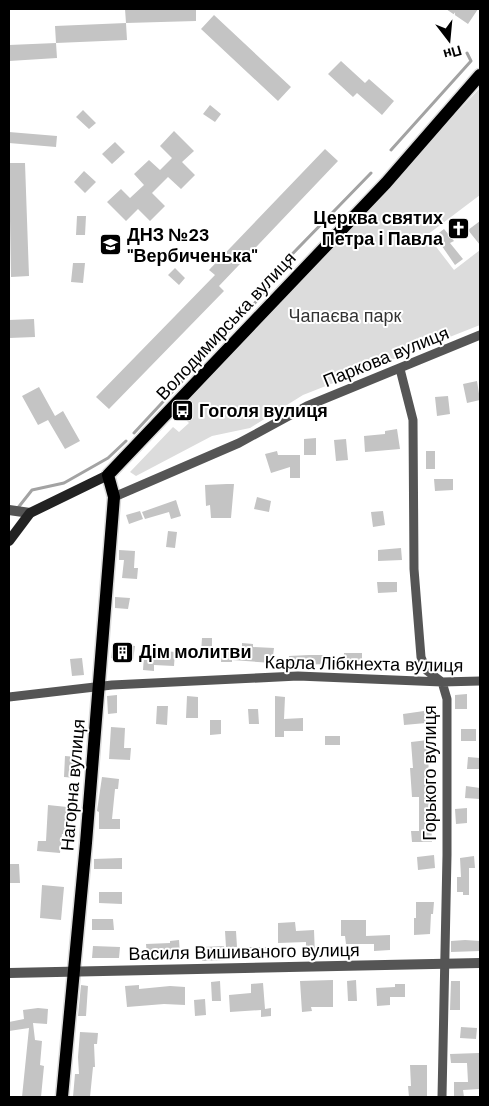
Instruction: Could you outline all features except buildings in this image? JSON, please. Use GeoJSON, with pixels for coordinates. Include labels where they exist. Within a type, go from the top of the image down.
{"type":"FeatureCollection","features":[{"type":"Feature","properties":{"kind":"main road","name":"Володимирська вулиця"},"geometry":{"type":"LineString","coordinates":[[30,513],[108,476],[386,183],[480,75]]}},
{"type":"Feature","properties":{"kind":"main road","name":"Нагорна вулиця"},"geometry":{"type":"LineString","coordinates":[[62,1097],[114,497],[108,476]]}},
{"type":"Feature","properties":{"kind":"main road"},"geometry":{"type":"LineString","coordinates":[[9,541],[30,513]]}},
{"type":"Feature","properties":{"kind":"street","name":"Паркова вулиця"},"geometry":{"type":"LineString","coordinates":[[114,497],[239,443],[307,406],[400,370],[480,336]]}},
{"type":"Feature","properties":{"kind":"street","name":"Горького вулиця"},"geometry":{"type":"LineString","coordinates":[[400,370],[413,420],[414,569],[421,657],[426,670],[442,682],[447,699],[447,855],[443,964],[442,1097]]}},
{"type":"Feature","properties":{"kind":"street"},"geometry":{"type":"LineString","coordinates":[[9,510],[30,513]]}},
{"type":"Feature","properties":{"kind":"street","name":"Карла Лібкнехта вулиця"},"geometry":{"type":"LineString","coordinates":[[9,697],[99,686],[298,676],[442,682],[480,681]]}},
{"type":"Feature","properties":{"kind":"street","name":"Василя Вишиваного вулиця"},"geometry":{"type":"LineString","coordinates":[[9,973],[480,963]]}},
{"type":"Feature","properties":{"kind":"green space","name":"Чапаєва парк"},"geometry":{"type":"Polygon","coordinates":[[[480,88],[480,195],[427,235],[454,270],[480,250],[480,325],[303,395],[250,428],[212,436],[136,476],[130,472],[173,427],[179,432],[189,423],[184,418],[189,413],[182,405],[480,88]]]}},
{"type":"Feature","properties":{"kind":"waterway"},"geometry":{"type":"LineString","coordinates":[[391,150],[471,61],[467,53]]}},
{"type":"Feature","properties":{"kind":"waterway"},"geometry":{"type":"LineString","coordinates":[[134,433],[264,293],[262,291],[266,281],[371,173]]}},
{"type":"Feature","properties":{"kind":"waterway"},"geometry":{"type":"LineString","coordinates":[[17,509],[32,490],[64,483],[108,458],[126,441]]}},
{"type":"Feature","properties":{"kind":"place","name":"Церква святих Петра і Павла"},"geometry":{"type":"Point","coordinates":[459,228]}},
{"type":"Feature","properties":{"kind":"place","name":"ДНЗ №23 \"Вербиченька\""},"geometry":{"type":"Point","coordinates":[111,245]}},
{"type":"Feature","properties":{"kind":"place","name":"Гоголя вулиця"},"geometry":{"type":"Point","coordinates":[183,411]}},
{"type":"Feature","properties":{"kind":"place","name":"Дім молитви"},"geometry":{"type":"Point","coordinates":[123,652]}}]}
